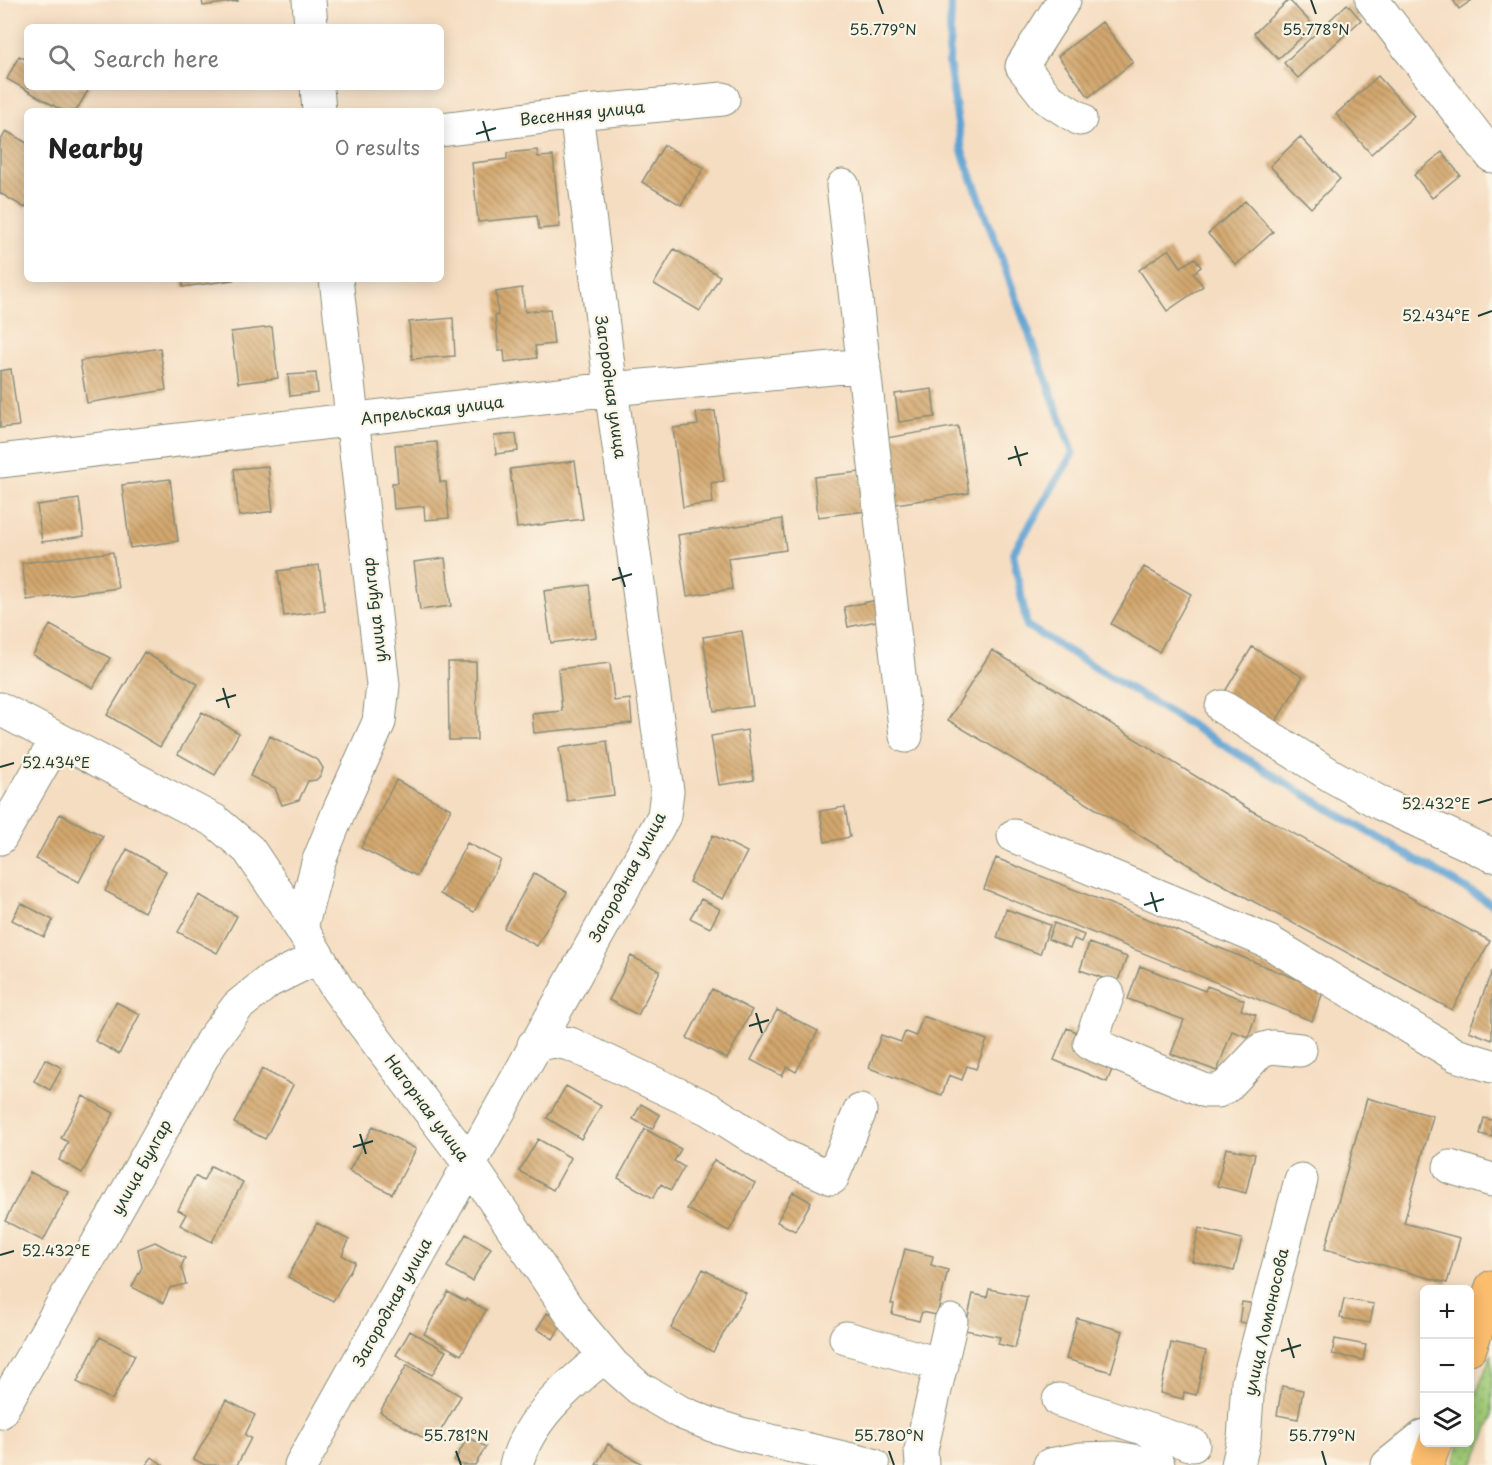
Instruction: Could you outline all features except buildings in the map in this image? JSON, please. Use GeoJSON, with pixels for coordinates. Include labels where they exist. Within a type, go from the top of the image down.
{"type":"FeatureCollection","features":[{"type":"Feature","properties":{"kind":"main road"},"geometry":{"type":"LineString","coordinates":[[1473,1339],[1492,1287]]}},
{"type":"Feature","properties":{"kind":"main road"},"geometry":{"type":"LineString","coordinates":[[1427,1465],[1434,1447]]}},
{"type":"Feature","properties":{"kind":"street"},"geometry":{"type":"LineString","coordinates":[[309,0],[311,24]]}},
{"type":"Feature","properties":{"kind":"street"},"geometry":{"type":"LineString","coordinates":[[1064,0],[1022,66],[1048,99],[1080,119]]}},
{"type":"Feature","properties":{"kind":"street"},"geometry":{"type":"LineString","coordinates":[[1372,0],[1492,156]]}},
{"type":"Feature","properties":{"kind":"street"},"geometry":{"type":"LineString","coordinates":[[317,90],[319,108]]}},
{"type":"Feature","properties":{"kind":"street","name":"Весенняя улица"},"geometry":{"type":"LineString","coordinates":[[444,130],[576,113],[723,99]]}},
{"type":"Feature","properties":{"kind":"street","name":"Загородная улица"},"geometry":{"type":"LineString","coordinates":[[301,1465],[664,816],[667,791],[610,389],[576,113]]}},
{"type":"Feature","properties":{"kind":"street"},"geometry":{"type":"LineString","coordinates":[[843,186],[906,736]]}},
{"type":"Feature","properties":{"kind":"street","name":"улица Булгар"},"geometry":{"type":"LineString","coordinates":[[301,928],[318,863],[379,722],[383,685],[336,282]]}},
{"type":"Feature","properties":{"kind":"street","name":"Апрельская улица"},"geometry":{"type":"LineString","coordinates":[[0,461],[610,389],[864,365]]}},
{"type":"Feature","properties":{"kind":"street"},"geometry":{"type":"LineString","coordinates":[[1222,707],[1332,776],[1382,804],[1492,855]]}},
{"type":"Feature","properties":{"kind":"street","name":"Нагорная улица"},"geometry":{"type":"LineString","coordinates":[[0,709],[215,821],[249,850],[301,928],[338,990],[469,1163],[576,1321],[604,1356],[639,1388],[680,1412],[712,1425],[873,1465]]}},
{"type":"Feature","properties":{"kind":"street"},"geometry":{"type":"LineString","coordinates":[[0,838],[57,739]]}},
{"type":"Feature","properties":{"kind":"street"},"geometry":{"type":"LineString","coordinates":[[1014,836],[1269,942],[1456,1055],[1492,1066]]}},
{"type":"Feature","properties":{"kind":"street","name":"улица Булгар"},"geometry":{"type":"LineString","coordinates":[[0,1412],[211,1042],[238,1006],[269,981],[318,957]]}},
{"type":"Feature","properties":{"kind":"street"},"geometry":{"type":"LineString","coordinates":[[1108,994],[1090,1043],[1206,1091],[1218,1091],[1227,1086],[1261,1050],[1272,1047],[1300,1050]]}},
{"type":"Feature","properties":{"kind":"street"},"geometry":{"type":"LineString","coordinates":[[534,1045],[554,1041],[570,1044],[709,1109],[781,1155],[832,1178],[860,1111]]}},
{"type":"Feature","properties":{"kind":"street"},"geometry":{"type":"LineString","coordinates":[[1450,1167],[1492,1180]]}},
{"type":"Feature","properties":{"kind":"street","name":"улица Ломоносова"},"geometry":{"type":"LineString","coordinates":[[1238,1465],[1244,1439],[1248,1382],[1301,1180]]}},
{"type":"Feature","properties":{"kind":"street"},"geometry":{"type":"LineString","coordinates":[[922,1465],[921,1449],[951,1321]]}},
{"type":"Feature","properties":{"kind":"street"},"geometry":{"type":"LineString","coordinates":[[865,1334],[942,1365]]}},
{"type":"Feature","properties":{"kind":"street"},"geometry":{"type":"LineString","coordinates":[[516,1465],[532,1427],[565,1389],[604,1356]]}},
{"type":"Feature","properties":{"kind":"street"},"geometry":{"type":"LineString","coordinates":[[1059,1400],[1193,1445]]}},
{"type":"Feature","properties":{"kind":"street"},"geometry":{"type":"LineString","coordinates":[[1388,1465],[1420,1440]]}},
{"type":"Feature","properties":{"kind":"street"},"geometry":{"type":"LineString","coordinates":[[1050,1465],[1081,1459],[1116,1458],[1158,1465]]}},
{"type":"Feature","properties":{"kind":"green space"},"geometry":{"type":"Polygon","coordinates":[[[1492,1353],[1492,1418],[1473,1465],[1454,1465],[1458,1447],[1474,1447],[1474,1400],[1492,1353]]]}},
{"type":"Feature","properties":{"kind":"waterway"},"geometry":{"type":"LineString","coordinates":[[951,0],[949,63],[962,151],[1073,453],[1013,553],[1027,626],[1334,812],[1492,904]]}}]}
